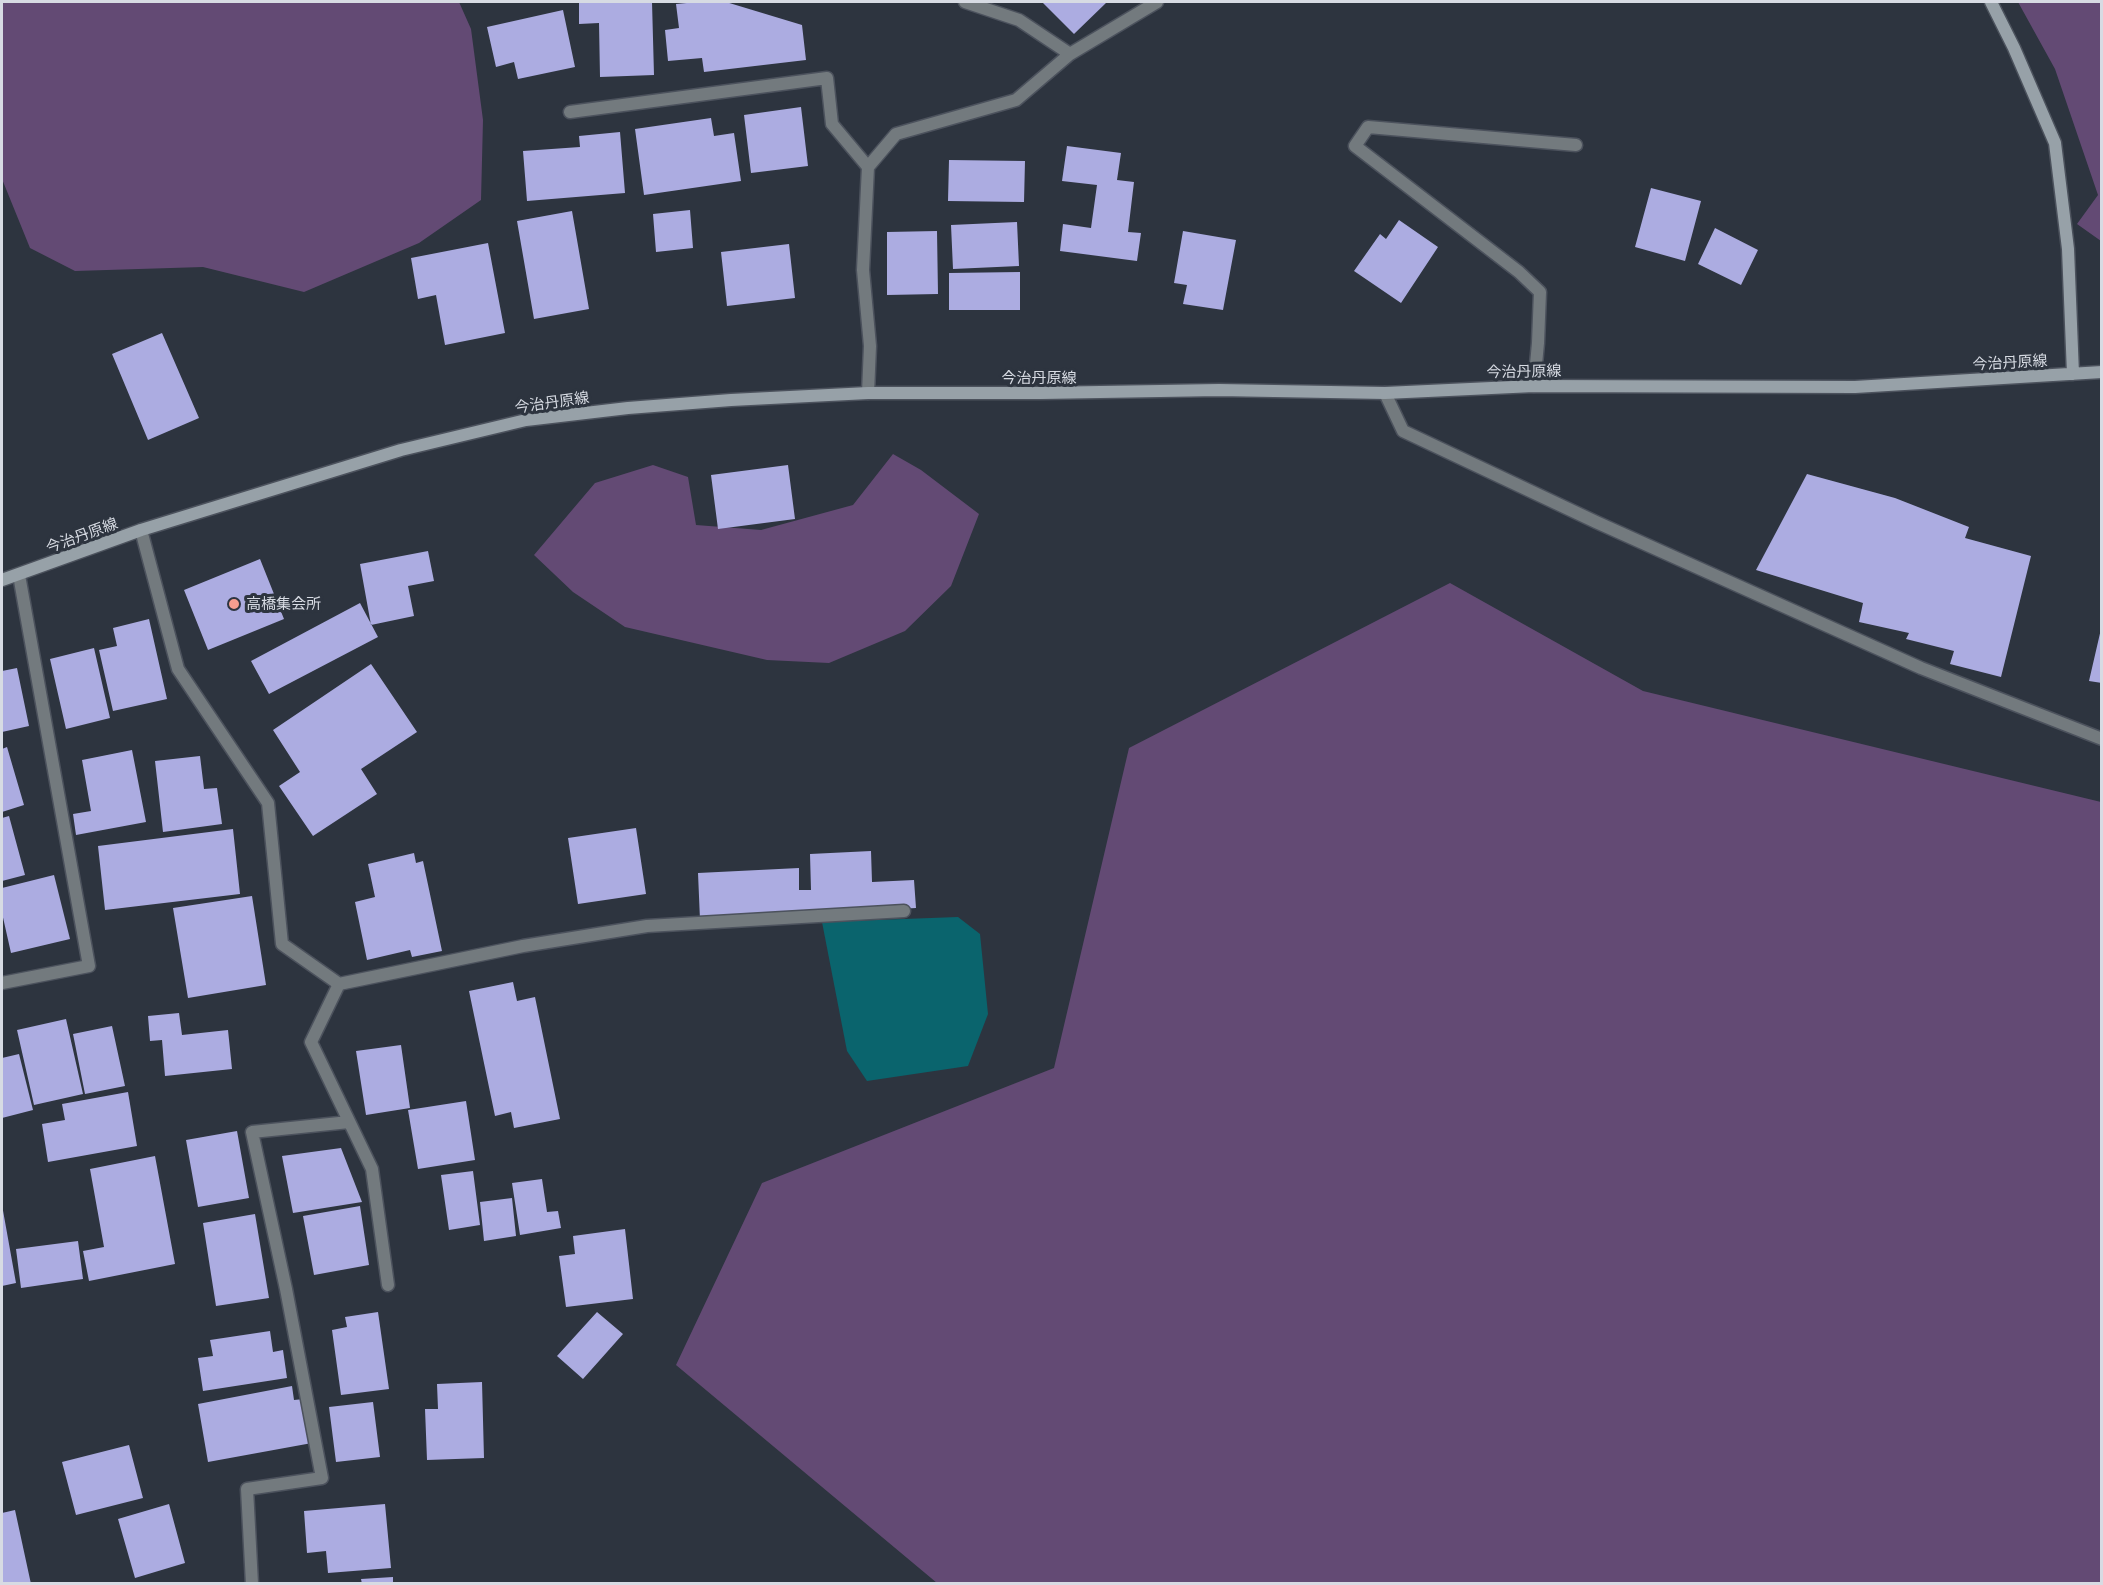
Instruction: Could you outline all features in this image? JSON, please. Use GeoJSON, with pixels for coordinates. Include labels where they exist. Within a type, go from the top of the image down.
{"type":"FeatureCollection","features":[{"type":"Feature","properties":{"kind":"main road"},"geometry":{"type":"LineString","coordinates":[[1991,2],[2014,48],[2055,144],[2068,249],[2073,374]]}},
{"type":"Feature","properties":{"kind":"main road","name":"今治丹原線"},"geometry":{"type":"LineString","coordinates":[[2,580],[141,530],[401,450],[526,420],[628,408],[730,399],[868,393],[1219,390],[1385,393],[1534,386],[1855,387],[2102,372]]}},
{"type":"Feature","properties":{"kind":"street"},"geometry":{"type":"LineString","coordinates":[[965,2],[1019,20],[1070,54]]}},
{"type":"Feature","properties":{"kind":"street"},"geometry":{"type":"LineString","coordinates":[[868,393],[870,346],[863,270],[868,167],[896,134],[1016,100],[1070,54],[1156,2]]}},
{"type":"Feature","properties":{"kind":"street"},"geometry":{"type":"LineString","coordinates":[[570,112],[826,78],[832,124],[868,167]]}},
{"type":"Feature","properties":{"kind":"street"},"geometry":{"type":"LineString","coordinates":[[1534,386],[1540,292],[1519,272],[1355,146],[1368,127],[1576,145]]}},
{"type":"Feature","properties":{"kind":"street"},"geometry":{"type":"LineString","coordinates":[[1385,393],[1403,431],[1607,527],[1921,668],[2102,739]]}},
{"type":"Feature","properties":{"kind":"street"},"geometry":{"type":"LineString","coordinates":[[141,530],[178,669],[268,803],[282,944],[339,984],[523,946],[647,926],[904,912]]}},
{"type":"Feature","properties":{"kind":"street"},"geometry":{"type":"LineString","coordinates":[[2,983],[89,966],[19,574]]}},
{"type":"Feature","properties":{"kind":"street"},"geometry":{"type":"LineString","coordinates":[[339,984],[311,1042],[372,1169],[388,1285]]}},
{"type":"Feature","properties":{"kind":"street"},"geometry":{"type":"LineString","coordinates":[[252,1584],[247,1489],[322,1478],[286,1289],[252,1132],[349,1122]]}},
{"type":"Feature","properties":{"kind":"shaded area"},"geometry":{"type":"Polygon","coordinates":[[[2,2],[459,2],[471,29],[483,120],[481,200],[419,243],[304,292],[203,267],[75,271],[30,248],[2,179],[2,2]]]}},
{"type":"Feature","properties":{"kind":"shaded area"},"geometry":{"type":"Polygon","coordinates":[[[2018,2],[2101,2],[2101,241],[2077,224],[2098,195],[2055,69],[2018,2]]]}},
{"type":"Feature","properties":{"kind":"shaded area"},"geometry":{"type":"Polygon","coordinates":[[[893,454],[921,470],[979,514],[951,586],[905,631],[829,663],[767,660],[625,627],[573,592],[534,555],[595,483],[653,465],[688,477],[696,525],[761,530],[853,505],[893,454]]]}},
{"type":"Feature","properties":{"kind":"shaded area"},"geometry":{"type":"Polygon","coordinates":[[[1450,583],[1643,691],[2101,802],[2101,1583],[937,1583],[676,1365],[762,1183],[1054,1068],[1129,748],[1450,583]]]}},
{"type":"Feature","properties":{"kind":"water"},"geometry":{"type":"Polygon","coordinates":[[[958,917],[980,934],[988,1014],[968,1066],[867,1081],[847,1051],[822,922],[958,917]]]}},
{"type":"Feature","properties":{"kind":"building"},"geometry":{"type":"Polygon","coordinates":[[[579,2],[652,2],[654,75],[600,77],[599,23],[579,24],[579,2]]]}},
{"type":"Feature","properties":{"kind":"building"},"geometry":{"type":"Polygon","coordinates":[[[726,2],[802,25],[806,60],[704,72],[702,58],[668,61],[665,30],[679,28],[676,4],[726,2]]]}},
{"type":"Feature","properties":{"kind":"building"},"geometry":{"type":"Polygon","coordinates":[[[1042,2],[1107,2],[1074,34],[1042,2]]]}},
{"type":"Feature","properties":{"kind":"building"},"geometry":{"type":"Polygon","coordinates":[[[563,10],[575,67],[518,79],[514,62],[496,67],[487,27],[563,10]]]}},
{"type":"Feature","properties":{"kind":"building"},"geometry":{"type":"Polygon","coordinates":[[[801,107],[808,166],[751,173],[744,115],[801,107]]]}},
{"type":"Feature","properties":{"kind":"building"},"geometry":{"type":"Polygon","coordinates":[[[711,118],[714,136],[734,133],[741,181],[644,195],[635,129],[711,118]]]}},
{"type":"Feature","properties":{"kind":"building"},"geometry":{"type":"Polygon","coordinates":[[[620,132],[625,193],[527,201],[523,151],[580,147],[579,136],[620,132]]]}},
{"type":"Feature","properties":{"kind":"building"},"geometry":{"type":"Polygon","coordinates":[[[1067,146],[1121,153],[1117,180],[1134,182],[1128,232],[1141,233],[1137,261],[1060,251],[1063,224],[1091,228],[1097,185],[1062,181],[1067,146]]]}},
{"type":"Feature","properties":{"kind":"building"},"geometry":{"type":"Polygon","coordinates":[[[949,160],[1025,161],[1024,202],[948,201],[949,160]]]}},
{"type":"Feature","properties":{"kind":"building"},"geometry":{"type":"Polygon","coordinates":[[[1651,188],[1701,201],[1685,261],[1635,247],[1651,188]]]}},
{"type":"Feature","properties":{"kind":"building"},"geometry":{"type":"Polygon","coordinates":[[[690,210],[693,248],[656,252],[653,214],[690,210]]]}},
{"type":"Feature","properties":{"kind":"building"},"geometry":{"type":"Polygon","coordinates":[[[572,211],[589,309],[534,319],[517,221],[572,211]]]}},
{"type":"Feature","properties":{"kind":"building"},"geometry":{"type":"Polygon","coordinates":[[[1399,220],[1438,247],[1401,303],[1354,271],[1380,234],[1386,239],[1399,220]]]}},
{"type":"Feature","properties":{"kind":"building"},"geometry":{"type":"Polygon","coordinates":[[[1017,222],[1019,266],[953,269],[951,225],[1017,222]]]}},
{"type":"Feature","properties":{"kind":"building"},"geometry":{"type":"Polygon","coordinates":[[[1715,228],[1758,250],[1741,285],[1698,264],[1715,228]]]}},
{"type":"Feature","properties":{"kind":"building"},"geometry":{"type":"Polygon","coordinates":[[[937,231],[938,294],[887,295],[887,232],[937,231]]]}},
{"type":"Feature","properties":{"kind":"building"},"geometry":{"type":"Polygon","coordinates":[[[1183,231],[1236,240],[1223,310],[1183,304],[1187,285],[1174,283],[1183,231]]]}},
{"type":"Feature","properties":{"kind":"building"},"geometry":{"type":"Polygon","coordinates":[[[488,243],[505,333],[445,345],[436,295],[418,299],[411,258],[488,243]]]}},
{"type":"Feature","properties":{"kind":"building"},"geometry":{"type":"Polygon","coordinates":[[[789,244],[795,298],[727,306],[721,252],[789,244]]]}},
{"type":"Feature","properties":{"kind":"building"},"geometry":{"type":"Polygon","coordinates":[[[1020,272],[1020,310],[949,310],[949,273],[1020,272]]]}},
{"type":"Feature","properties":{"kind":"building"},"geometry":{"type":"Polygon","coordinates":[[[162,333],[199,418],[148,440],[112,354],[162,333]]]}},
{"type":"Feature","properties":{"kind":"building"},"geometry":{"type":"Polygon","coordinates":[[[788,465],[795,519],[718,529],[711,475],[788,465]]]}},
{"type":"Feature","properties":{"kind":"building"},"geometry":{"type":"Polygon","coordinates":[[[1807,474],[1895,498],[1969,527],[1965,538],[2031,556],[2001,677],[1950,664],[1954,651],[1906,639],[1909,633],[1859,622],[1863,603],[1756,570],[1807,474]]]}},
{"type":"Feature","properties":{"kind":"building"},"geometry":{"type":"Polygon","coordinates":[[[428,551],[434,581],[408,586],[414,616],[371,625],[360,564],[428,551]]]}},
{"type":"Feature","properties":{"kind":"building","name":"高橋集会所"},"geometry":{"type":"Polygon","coordinates":[[[260,559],[284,619],[208,650],[184,590],[260,559]]]}},
{"type":"Feature","properties":{"kind":"building"},"geometry":{"type":"Polygon","coordinates":[[[360,603],[378,637],[269,694],[251,661],[360,603]]]}},
{"type":"Feature","properties":{"kind":"building"},"geometry":{"type":"Polygon","coordinates":[[[149,619],[167,699],[113,711],[99,650],[117,646],[113,628],[149,619]]]}},
{"type":"Feature","properties":{"kind":"building"},"geometry":{"type":"Polygon","coordinates":[[[2102,629],[2102,683],[2089,681],[2102,629]]]}},
{"type":"Feature","properties":{"kind":"building"},"geometry":{"type":"Polygon","coordinates":[[[94,648],[110,718],[66,729],[50,659],[94,648]]]}},
{"type":"Feature","properties":{"kind":"building"},"geometry":{"type":"Polygon","coordinates":[[[371,664],[417,732],[361,769],[377,794],[313,836],[279,786],[300,772],[273,730],[371,664]]]}},
{"type":"Feature","properties":{"kind":"building"},"geometry":{"type":"Polygon","coordinates":[[[17,668],[29,726],[2,732],[2,671],[17,668]]]}},
{"type":"Feature","properties":{"kind":"building"},"geometry":{"type":"Polygon","coordinates":[[[7,747],[24,805],[2,812],[2,749],[7,747]]]}},
{"type":"Feature","properties":{"kind":"building"},"geometry":{"type":"Polygon","coordinates":[[[132,750],[146,822],[76,835],[73,814],[91,811],[82,760],[132,750]]]}},
{"type":"Feature","properties":{"kind":"building"},"geometry":{"type":"Polygon","coordinates":[[[200,756],[204,789],[217,788],[222,824],[163,832],[155,761],[200,756]]]}},
{"type":"Feature","properties":{"kind":"building"},"geometry":{"type":"Polygon","coordinates":[[[9,816],[25,875],[2,881],[2,818],[9,816]]]}},
{"type":"Feature","properties":{"kind":"building"},"geometry":{"type":"Polygon","coordinates":[[[636,828],[646,894],[578,904],[568,838],[636,828]]]}},
{"type":"Feature","properties":{"kind":"building"},"geometry":{"type":"Polygon","coordinates":[[[233,829],[240,894],[105,910],[98,846],[233,829]]]}},
{"type":"Feature","properties":{"kind":"building"},"geometry":{"type":"Polygon","coordinates":[[[871,851],[872,882],[914,880],[916,908],[700,920],[698,873],[799,868],[799,890],[811,890],[810,854],[871,851]]]}},
{"type":"Feature","properties":{"kind":"building"},"geometry":{"type":"Polygon","coordinates":[[[414,853],[416,863],[423,861],[442,951],[412,957],[410,950],[367,960],[355,902],[375,897],[368,864],[414,853]]]}},
{"type":"Feature","properties":{"kind":"building"},"geometry":{"type":"Polygon","coordinates":[[[54,875],[70,939],[11,953],[2,913],[2,888],[54,875]]]}},
{"type":"Feature","properties":{"kind":"building"},"geometry":{"type":"Polygon","coordinates":[[[252,896],[266,985],[188,998],[173,908],[252,896]]]}},
{"type":"Feature","properties":{"kind":"building"},"geometry":{"type":"Polygon","coordinates":[[[513,982],[517,1001],[535,997],[560,1119],[514,1128],[511,1112],[495,1116],[469,991],[513,982]]]}},
{"type":"Feature","properties":{"kind":"building"},"geometry":{"type":"Polygon","coordinates":[[[179,1013],[182,1035],[228,1030],[232,1069],[165,1076],[162,1040],[150,1041],[148,1016],[179,1013]]]}},
{"type":"Feature","properties":{"kind":"building"},"geometry":{"type":"Polygon","coordinates":[[[66,1019],[83,1094],[34,1105],[17,1030],[66,1019]]]}},
{"type":"Feature","properties":{"kind":"building"},"geometry":{"type":"Polygon","coordinates":[[[112,1026],[125,1086],[85,1094],[73,1034],[112,1026]]]}},
{"type":"Feature","properties":{"kind":"building"},"geometry":{"type":"Polygon","coordinates":[[[401,1045],[410,1108],[366,1115],[356,1051],[401,1045]]]}},
{"type":"Feature","properties":{"kind":"building"},"geometry":{"type":"Polygon","coordinates":[[[19,1054],[33,1110],[2,1118],[2,1058],[19,1054]]]}},
{"type":"Feature","properties":{"kind":"building"},"geometry":{"type":"Polygon","coordinates":[[[128,1092],[137,1146],[48,1162],[42,1124],[65,1120],[62,1104],[128,1092]]]}},
{"type":"Feature","properties":{"kind":"building"},"geometry":{"type":"Polygon","coordinates":[[[466,1101],[475,1160],[418,1169],[408,1110],[466,1101]]]}},
{"type":"Feature","properties":{"kind":"building"},"geometry":{"type":"Polygon","coordinates":[[[237,1131],[249,1198],[198,1207],[186,1140],[237,1131]]]}},
{"type":"Feature","properties":{"kind":"building"},"geometry":{"type":"Polygon","coordinates":[[[341,1148],[362,1202],[293,1213],[282,1156],[341,1148]]]}},
{"type":"Feature","properties":{"kind":"building"},"geometry":{"type":"Polygon","coordinates":[[[155,1156],[175,1264],[89,1281],[83,1251],[104,1247],[90,1169],[155,1156]]]}},
{"type":"Feature","properties":{"kind":"building"},"geometry":{"type":"Polygon","coordinates":[[[473,1171],[480,1225],[449,1230],[441,1175],[473,1171]]]}},
{"type":"Feature","properties":{"kind":"building"},"geometry":{"type":"Polygon","coordinates":[[[542,1179],[547,1212],[558,1211],[561,1228],[520,1235],[512,1183],[542,1179]]]}},
{"type":"Feature","properties":{"kind":"building"},"geometry":{"type":"Polygon","coordinates":[[[512,1198],[516,1236],[484,1241],[480,1202],[512,1198]]]}},
{"type":"Feature","properties":{"kind":"building"},"geometry":{"type":"Polygon","coordinates":[[[2,1205],[16,1283],[2,1286],[2,1205]]]}},
{"type":"Feature","properties":{"kind":"building"},"geometry":{"type":"Polygon","coordinates":[[[360,1206],[369,1265],[314,1275],[303,1216],[360,1206]]]}},
{"type":"Feature","properties":{"kind":"building"},"geometry":{"type":"Polygon","coordinates":[[[255,1214],[269,1298],[216,1306],[203,1223],[255,1214]]]}},
{"type":"Feature","properties":{"kind":"building"},"geometry":{"type":"Polygon","coordinates":[[[625,1229],[633,1299],[566,1307],[559,1256],[575,1254],[573,1236],[625,1229]]]}},
{"type":"Feature","properties":{"kind":"building"},"geometry":{"type":"Polygon","coordinates":[[[78,1241],[83,1279],[21,1288],[16,1249],[78,1241]]]}},
{"type":"Feature","properties":{"kind":"building"},"geometry":{"type":"Polygon","coordinates":[[[378,1312],[389,1389],[341,1395],[332,1330],[347,1327],[345,1317],[378,1312]]]}},
{"type":"Feature","properties":{"kind":"building"},"geometry":{"type":"Polygon","coordinates":[[[597,1312],[623,1334],[583,1379],[557,1356],[597,1312]]]}},
{"type":"Feature","properties":{"kind":"building"},"geometry":{"type":"Polygon","coordinates":[[[270,1331],[273,1352],[283,1350],[287,1378],[203,1391],[198,1358],[213,1356],[210,1340],[270,1331]]]}},
{"type":"Feature","properties":{"kind":"building"},"geometry":{"type":"Polygon","coordinates":[[[482,1382],[484,1458],[427,1460],[425,1409],[438,1409],[437,1384],[482,1382]]]}},
{"type":"Feature","properties":{"kind":"building"},"geometry":{"type":"Polygon","coordinates":[[[292,1386],[294,1400],[304,1399],[312,1443],[208,1462],[198,1404],[292,1386]]]}},
{"type":"Feature","properties":{"kind":"building"},"geometry":{"type":"Polygon","coordinates":[[[373,1402],[380,1457],[336,1462],[329,1407],[373,1402]]]}},
{"type":"Feature","properties":{"kind":"building"},"geometry":{"type":"Polygon","coordinates":[[[129,1445],[143,1498],[76,1515],[62,1462],[129,1445]]]}},
{"type":"Feature","properties":{"kind":"building"},"geometry":{"type":"Polygon","coordinates":[[[169,1504],[185,1563],[135,1578],[118,1519],[169,1504]]]}},
{"type":"Feature","properties":{"kind":"building"},"geometry":{"type":"Polygon","coordinates":[[[385,1504],[391,1568],[328,1573],[326,1551],[307,1553],[304,1511],[385,1504]]]}},
{"type":"Feature","properties":{"kind":"building"},"geometry":{"type":"Polygon","coordinates":[[[15,1510],[31,1584],[2,1584],[2,1513],[15,1510]]]}},
{"type":"Feature","properties":{"kind":"building"},"geometry":{"type":"Polygon","coordinates":[[[393,1577],[393,1584],[362,1584],[361,1579],[393,1577]]]}},
{"type":"Feature","properties":{"kind":"place","name":"高橋集会所"},"geometry":{"type":"Point","coordinates":[234,604]}}]}
